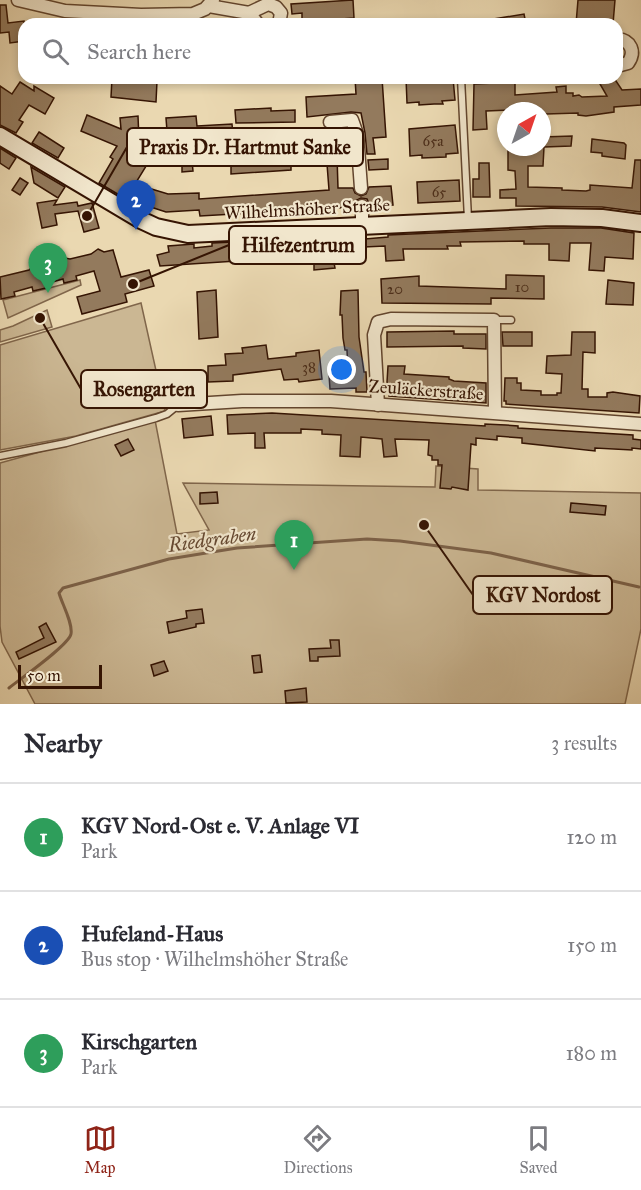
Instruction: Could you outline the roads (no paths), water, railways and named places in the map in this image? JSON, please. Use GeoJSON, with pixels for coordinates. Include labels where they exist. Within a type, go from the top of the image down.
{"type":"FeatureCollection","features":[{"type":"Feature","properties":{"kind":"main road","name":"Wilhelmshöher Straße"},"geometry":{"type":"LineString","coordinates":[[0,136],[141,220],[170,231],[188,234],[468,219],[578,217],[641,224]]}},
{"type":"Feature","properties":{"kind":"street"},"geometry":{"type":"LineString","coordinates":[[18,0],[65,11],[131,15],[193,14],[206,9],[211,3],[249,14],[253,18]]}},
{"type":"Feature","properties":{"kind":"street"},"geometry":{"type":"LineString","coordinates":[[249,14],[268,4],[280,3],[281,18]]}},
{"type":"Feature","properties":{"kind":"street"},"geometry":{"type":"LineString","coordinates":[[623,40],[630,45],[637,58],[623,66]]}},
{"type":"Feature","properties":{"kind":"street"},"geometry":{"type":"LineString","coordinates":[[330,122],[352,120],[357,134],[361,188]]}},
{"type":"Feature","properties":{"kind":"street"},"geometry":{"type":"LineString","coordinates":[[362,206],[362,226]]}},
{"type":"Feature","properties":{"kind":"street"},"geometry":{"type":"LineString","coordinates":[[378,405],[374,335],[378,322],[391,319],[494,320],[495,412]]}},
{"type":"Feature","properties":{"kind":"street","name":"Zeuläckerstraße"},"geometry":{"type":"LineString","coordinates":[[178,405],[242,400],[290,400],[495,412],[641,424]]}},
{"type":"Feature","properties":{"kind":"lane"},"geometry":{"type":"LineString","coordinates":[[461,84],[468,219]]}},
{"type":"Feature","properties":{"kind":"lane"},"geometry":{"type":"LineString","coordinates":[[494,320],[511,320]]}},
{"type":"Feature","properties":{"kind":"lane","name":"Zeuläckerstraße"},"geometry":{"type":"LineString","coordinates":[[0,456],[66,443],[156,418],[178,405]]}},
{"type":"Feature","properties":{"kind":"waterway","name":"Riedgraben"},"geometry":{"type":"LineString","coordinates":[[9,688],[53,654],[71,634],[69,619],[59,593],[63,588],[169,559],[237,548],[367,539],[400,541],[491,553],[639,587]]}},
{"type":"Feature","properties":{"kind":"place","name":"Praxis Dr. Hartmut Sanke"},"geometry":{"type":"Point","coordinates":[87,216]}},
{"type":"Feature","properties":{"kind":"place","name":"Hufeland-Haus"},"geometry":{"type":"Point","coordinates":[136,230]}},
{"type":"Feature","properties":{"kind":"place","name":"Hilfezentrum"},"geometry":{"type":"Point","coordinates":[133,284]}},
{"type":"Feature","properties":{"kind":"place","name":"Kirschgarten"},"geometry":{"type":"Point","coordinates":[48,293]}},
{"type":"Feature","properties":{"kind":"place","name":"Rosengarten"},"geometry":{"type":"Point","coordinates":[40,318]}},
{"type":"Feature","properties":{"kind":"place","name":"KGV Nordost"},"geometry":{"type":"Point","coordinates":[424,525]}},
{"type":"Feature","properties":{"kind":"place","name":"KGV Nord-Ost e. V. Anlage VI"},"geometry":{"type":"Point","coordinates":[294,570]}}]}
